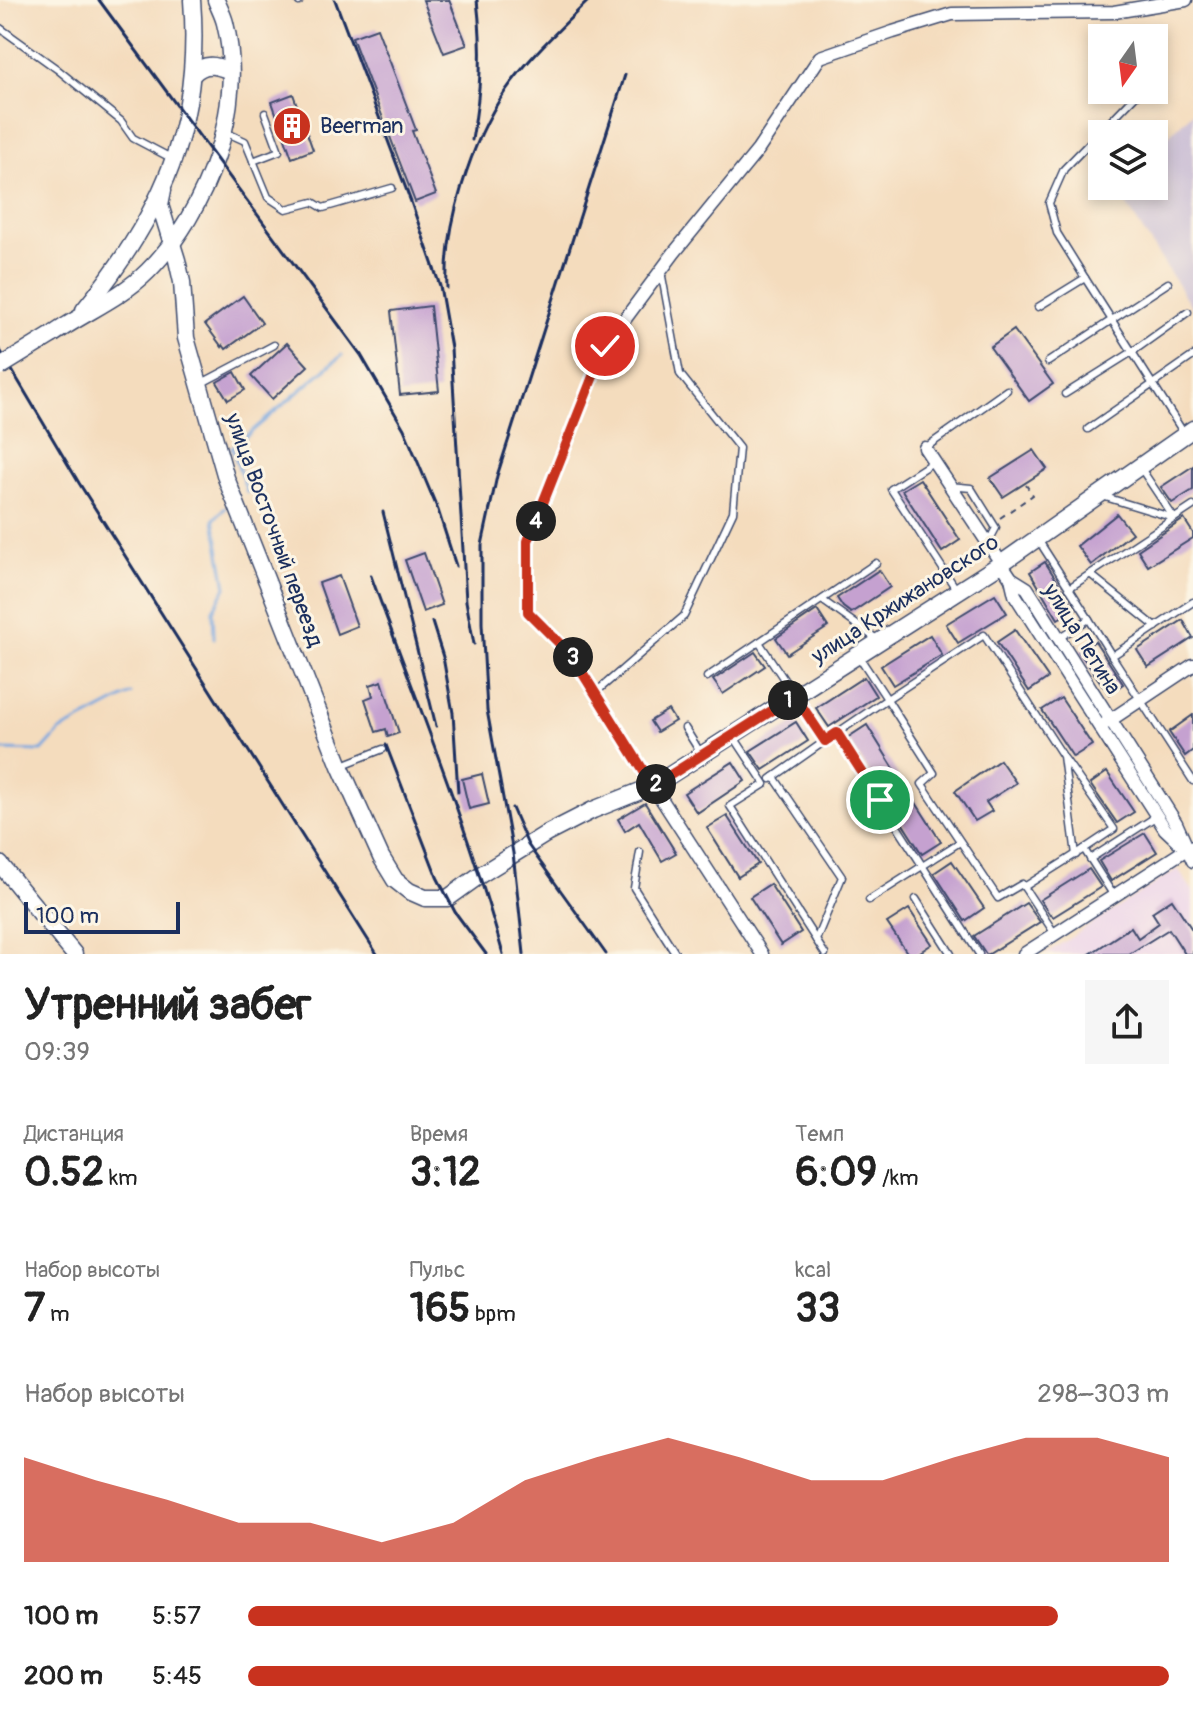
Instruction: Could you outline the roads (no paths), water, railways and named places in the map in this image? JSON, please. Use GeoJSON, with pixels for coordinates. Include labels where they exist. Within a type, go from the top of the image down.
{"type":"FeatureCollection","features":[{"type":"Feature","properties":{"kind":"street"},"geometry":{"type":"LineString","coordinates":[[77,318],[128,251],[163,190],[174,160],[186,117],[193,74],[192,0]]}},
{"type":"Feature","properties":{"kind":"street"},"geometry":{"type":"LineString","coordinates":[[0,367],[110,300],[146,273],[172,244],[197,203],[216,160],[228,105],[230,71],[225,23],[216,0]]}},
{"type":"Feature","properties":{"kind":"street"},"geometry":{"type":"LineString","coordinates":[[605,346],[758,150],[820,57],[952,14],[1114,12],[1186,0]]}},
{"type":"Feature","properties":{"kind":"street"},"geometry":{"type":"LineString","coordinates":[[194,25],[209,17],[225,23]]}},
{"type":"Feature","properties":{"kind":"street"},"geometry":{"type":"LineString","coordinates":[[193,74],[208,65],[230,71]]}},
{"type":"Feature","properties":{"kind":"street","name":"улица Восточный переезд"},"geometry":{"type":"LineString","coordinates":[[163,190],[160,205],[182,282],[186,338],[226,478],[340,766],[381,857],[395,880],[409,891],[425,898],[438,899]]}},
{"type":"Feature","properties":{"kind":"street"},"geometry":{"type":"LineString","coordinates":[[182,282],[186,243],[197,203]]}},
{"type":"Feature","properties":{"kind":"street","name":"улица Кржижановского"},"geometry":{"type":"LineString","coordinates":[[438,899],[448,898],[546,834],[593,810],[653,786],[1002,563],[1189,432]]}},
{"type":"Feature","properties":{"kind":"street","name":"улица Петина"},"geometry":{"type":"LineString","coordinates":[[925,448],[1011,578],[1027,588],[1059,638],[1105,724],[1171,826]]}},
{"type":"Feature","properties":{"kind":"street"},"geometry":{"type":"LineString","coordinates":[[1011,578],[1015,595],[1105,724],[1157,816],[1171,826],[1191,852],[1114,896],[1024,954]]}},
{"type":"Feature","properties":{"kind":"street"},"geometry":{"type":"LineString","coordinates":[[1105,724],[1193,665]]}},
{"type":"Feature","properties":{"kind":"street"},"geometry":{"type":"LineString","coordinates":[[653,786],[762,954]]}},
{"type":"Feature","properties":{"kind":"street"},"geometry":{"type":"LineString","coordinates":[[0,864],[74,954]]}},
{"type":"Feature","properties":{"kind":"lane"},"geometry":{"type":"LineString","coordinates":[[0,28],[121,121],[133,138],[174,160]]}},
{"type":"Feature","properties":{"kind":"lane"},"geometry":{"type":"LineString","coordinates":[[1127,104],[1064,169],[1049,203],[1057,233],[1153,384],[1189,432]]}},
{"type":"Feature","properties":{"kind":"lane"},"geometry":{"type":"LineString","coordinates":[[253,161],[279,151],[265,113]]}},
{"type":"Feature","properties":{"kind":"lane"},"geometry":{"type":"LineString","coordinates":[[224,132],[245,141],[268,197],[286,209],[313,202],[323,208],[392,188]]}},
{"type":"Feature","properties":{"kind":"lane"},"geometry":{"type":"LineString","coordinates":[[595,693],[684,616],[733,512],[739,448],[680,374],[661,271]]}},
{"type":"Feature","properties":{"kind":"lane"},"geometry":{"type":"LineString","coordinates":[[1038,307],[1085,278]]}},
{"type":"Feature","properties":{"kind":"lane"},"geometry":{"type":"LineString","coordinates":[[1048,362],[1168,283]]}},
{"type":"Feature","properties":{"kind":"lane"},"geometry":{"type":"LineString","coordinates":[[1065,394],[1188,312]]}},
{"type":"Feature","properties":{"kind":"lane"},"geometry":{"type":"LineString","coordinates":[[200,384],[274,345]]}},
{"type":"Feature","properties":{"kind":"lane"},"geometry":{"type":"LineString","coordinates":[[605,346],[528,541],[528,612],[572,656],[653,786]]}},
{"type":"Feature","properties":{"kind":"lane"},"geometry":{"type":"LineString","coordinates":[[1088,429],[1193,356]]}},
{"type":"Feature","properties":{"kind":"lane"},"geometry":{"type":"LineString","coordinates":[[925,448],[1007,390]]}},
{"type":"Feature","properties":{"kind":"lane"},"geometry":{"type":"LineString","coordinates":[[934,461],[891,489],[958,592]]}},
{"type":"Feature","properties":{"kind":"lane"},"geometry":{"type":"LineString","coordinates":[[1140,466],[1174,518]]}},
{"type":"Feature","properties":{"kind":"lane"},"geometry":{"type":"LineString","coordinates":[[950,486],[971,488],[996,528],[988,543]]}},
{"type":"Feature","properties":{"kind":"lane"},"geometry":{"type":"LineString","coordinates":[[1099,495],[1174,518]]}},
{"type":"Feature","properties":{"kind":"lane"},"geometry":{"type":"LineString","coordinates":[[1069,588],[1193,506]]}},
{"type":"Feature","properties":{"kind":"lane"},"geometry":{"type":"LineString","coordinates":[[1037,539],[1193,781]]}},
{"type":"Feature","properties":{"kind":"lane"},"geometry":{"type":"LineString","coordinates":[[707,677],[876,563]]}},
{"type":"Feature","properties":{"kind":"lane"},"geometry":{"type":"LineString","coordinates":[[1090,574],[1156,627]]}},
{"type":"Feature","properties":{"kind":"lane"},"geometry":{"type":"LineString","coordinates":[[821,600],[881,642]]}},
{"type":"Feature","properties":{"kind":"lane"},"geometry":{"type":"LineString","coordinates":[[1112,656],[1193,602]]}},
{"type":"Feature","properties":{"kind":"lane"},"geometry":{"type":"LineString","coordinates":[[1059,638],[1089,619]]}},
{"type":"Feature","properties":{"kind":"lane"},"geometry":{"type":"LineString","coordinates":[[825,954],[730,806],[984,635],[1114,829],[1024,887]]}},
{"type":"Feature","properties":{"kind":"lane"},"geometry":{"type":"LineString","coordinates":[[759,642],[825,741]]}},
{"type":"Feature","properties":{"kind":"lane"},"geometry":{"type":"LineString","coordinates":[[858,655],[934,773],[922,784],[998,898],[1022,884],[1055,934]]}},
{"type":"Feature","properties":{"kind":"lane"},"geometry":{"type":"LineString","coordinates":[[685,728],[702,755]]}},
{"type":"Feature","properties":{"kind":"lane"},"geometry":{"type":"LineString","coordinates":[[837,733],[979,954]]}},
{"type":"Feature","properties":{"kind":"lane"},"geometry":{"type":"LineString","coordinates":[[733,735],[765,784]]}},
{"type":"Feature","properties":{"kind":"lane"},"geometry":{"type":"LineString","coordinates":[[340,766],[383,749]]}},
{"type":"Feature","properties":{"kind":"lane"},"geometry":{"type":"LineString","coordinates":[[1063,756],[1076,855]]}},
{"type":"Feature","properties":{"kind":"lane"},"geometry":{"type":"LineString","coordinates":[[774,777],[842,877],[816,940]]}},
{"type":"Feature","properties":{"kind":"lane"},"geometry":{"type":"LineString","coordinates":[[1090,859],[1157,816]]}},
{"type":"Feature","properties":{"kind":"lane"},"geometry":{"type":"LineString","coordinates":[[869,900],[960,842]]}},
{"type":"Feature","properties":{"kind":"lane"},"geometry":{"type":"LineString","coordinates":[[1084,849],[1114,896]]}},
{"type":"Feature","properties":{"kind":"lane"},"geometry":{"type":"LineString","coordinates":[[640,852],[634,888],[676,954]]}},
{"type":"Feature","properties":{"kind":"lane"},"geometry":{"type":"LineString","coordinates":[[916,899],[951,954]]}},
{"type":"Feature","properties":{"kind":"waterway"},"geometry":{"type":"LineString","coordinates":[[247,492],[232,448],[342,355]]}},
{"type":"Feature","properties":{"kind":"waterway"},"geometry":{"type":"LineString","coordinates":[[214,638],[213,610],[226,587],[214,519],[225,508]]}},
{"type":"Feature","properties":{"kind":"waterway"},"geometry":{"type":"LineString","coordinates":[[0,750],[42,751],[60,731],[131,694]]}},
{"type":"Feature","properties":{"kind":"railway"},"geometry":{"type":"LineString","coordinates":[[99,0],[361,355],[404,429],[438,510],[456,566]]}},
{"type":"Feature","properties":{"kind":"railway"},"geometry":{"type":"LineString","coordinates":[[335,0],[440,286],[451,348],[466,601],[474,644]]}},
{"type":"Feature","properties":{"kind":"railway"},"geometry":{"type":"LineString","coordinates":[[472,140],[480,70],[477,0]]}},
{"type":"Feature","properties":{"kind":"railway"},"geometry":{"type":"LineString","coordinates":[[447,288],[450,238],[462,185],[493,111],[515,78],[589,0]]}},
{"type":"Feature","properties":{"kind":"railway"},"geometry":{"type":"LineString","coordinates":[[524,954],[513,853],[487,710],[482,545],[497,476],[625,75]]}},
{"type":"Feature","properties":{"kind":"railway"},"geometry":{"type":"LineString","coordinates":[[0,350],[79,483],[377,954]]}},
{"type":"Feature","properties":{"kind":"railway"},"geometry":{"type":"LineString","coordinates":[[383,512],[436,726]]}},
{"type":"Feature","properties":{"kind":"railway"},"geometry":{"type":"LineString","coordinates":[[371,576],[458,811],[503,954]]}},
{"type":"Feature","properties":{"kind":"railway"},"geometry":{"type":"LineString","coordinates":[[432,622],[443,657],[453,713],[458,792]]}},
{"type":"Feature","properties":{"kind":"railway"},"geometry":{"type":"LineString","coordinates":[[386,745],[437,877],[455,912],[486,954]]}},
{"type":"Feature","properties":{"kind":"railway"},"geometry":{"type":"LineString","coordinates":[[512,808],[528,845],[606,954]]}},
{"type":"Feature","properties":{"kind":"place","name":"Beerman"},"geometry":{"type":"Point","coordinates":[292,126]}}]}
